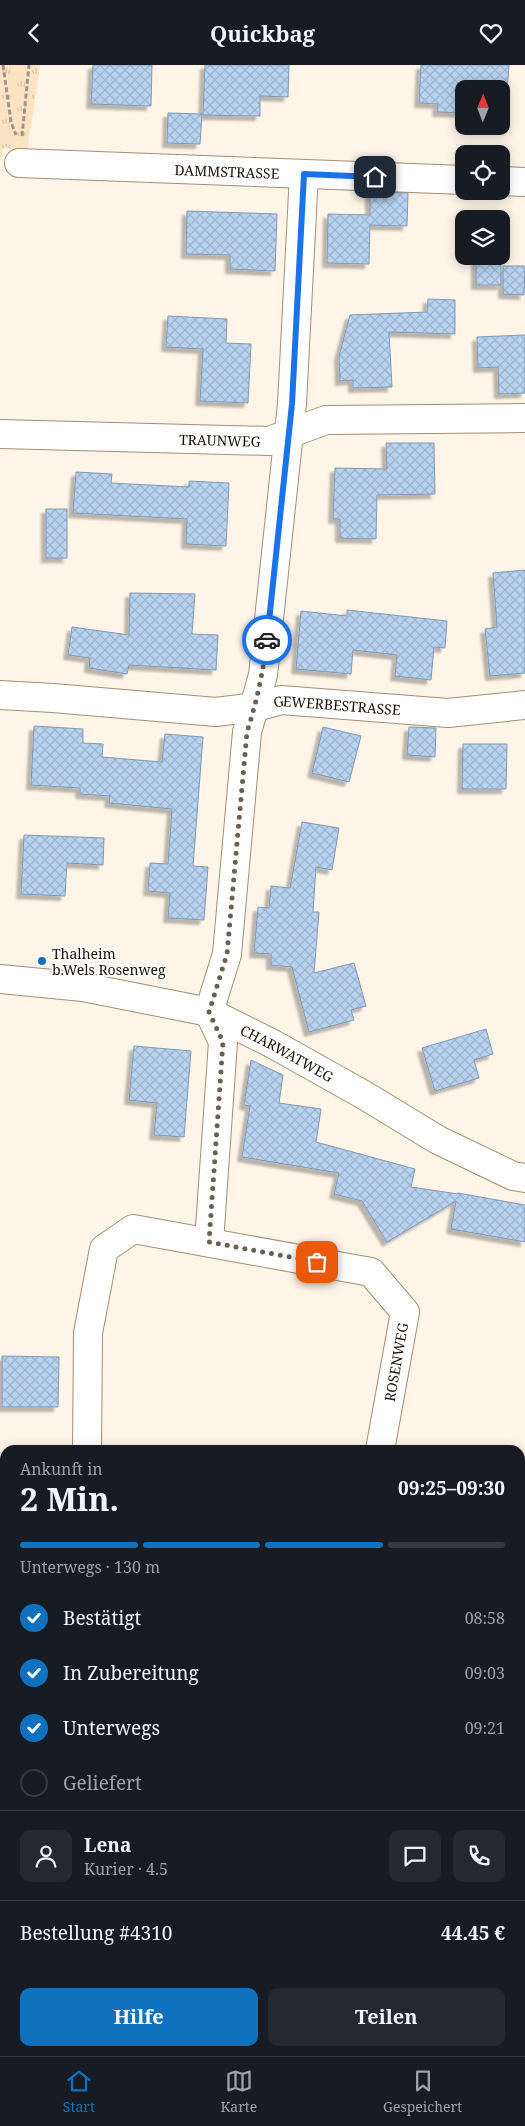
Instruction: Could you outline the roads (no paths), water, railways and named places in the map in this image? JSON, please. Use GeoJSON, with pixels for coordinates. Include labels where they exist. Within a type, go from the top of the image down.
{"type":"FeatureCollection","features":[{"type":"Feature","properties":{"kind":"street","name":"DAMMSTRASSE"},"geometry":{"type":"LineString","coordinates":[[20,155],[304,174],[455,180]]}},
{"type":"Feature","properties":{"kind":"street"},"geometry":{"type":"LineString","coordinates":[[209,1242],[223,1042],[209,1012],[227,954],[247,732],[256,707],[263,675],[289,432],[304,174]]}},
{"type":"Feature","properties":{"kind":"street"},"geometry":{"type":"LineString","coordinates":[[510,181],[525,182]]}},
{"type":"Feature","properties":{"kind":"street","name":"TRAUNWEG"},"geometry":{"type":"LineString","coordinates":[[0,434],[269,441],[289,432],[326,420],[525,418]]}},
{"type":"Feature","properties":{"kind":"street","name":"GEWERBESTRASSE"},"geometry":{"type":"LineString","coordinates":[[0,695],[53,697],[216,712],[256,707],[281,700],[448,713],[525,705]]}},
{"type":"Feature","properties":{"kind":"street","name":"CHARWATWEG"},"geometry":{"type":"LineString","coordinates":[[0,979],[82,987],[209,1012],[273,1044],[364,1095],[438,1140],[513,1176],[525,1178]]}},
{"type":"Feature","properties":{"kind":"street","name":"ROSENWEG"},"geometry":{"type":"LineString","coordinates":[[87,1445],[88,1333],[104,1249],[133,1229],[371,1272],[406,1312],[381,1445]]}},
{"type":"Feature","properties":{"kind":"place","name":"Thalheim b.Wels Rosenweg"},"geometry":{"type":"Point","coordinates":[42,961]}}]}
